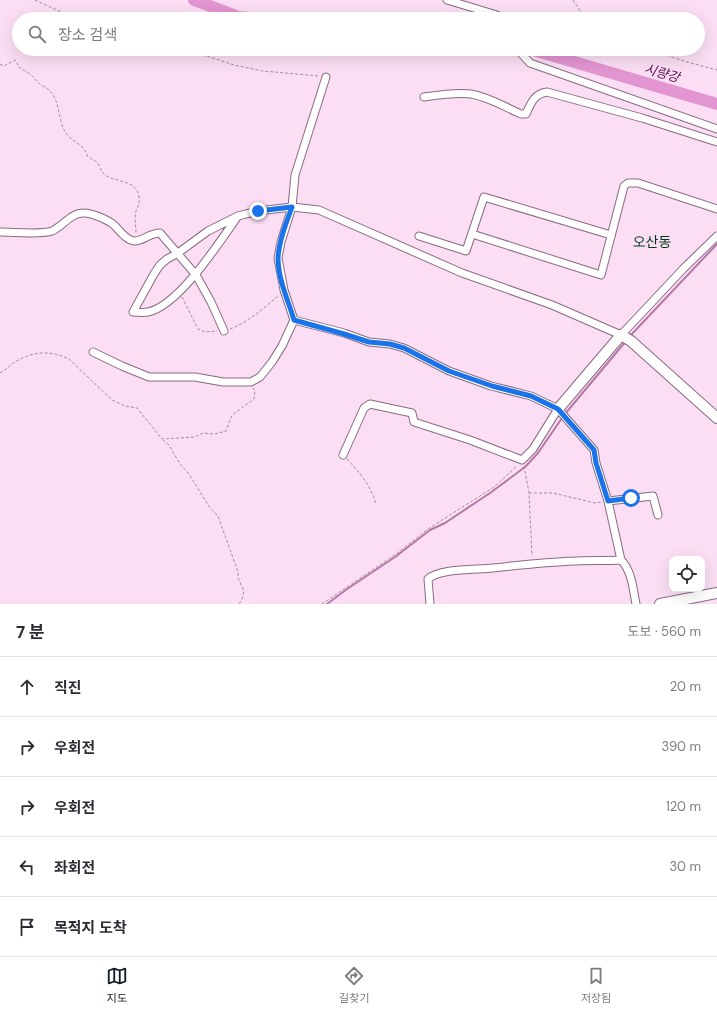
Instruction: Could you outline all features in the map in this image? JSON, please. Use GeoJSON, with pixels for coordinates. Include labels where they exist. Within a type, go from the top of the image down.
{"type":"FeatureCollection","features":[{"type":"Feature","properties":{"kind":"street"},"geometry":{"type":"LineString","coordinates":[[447,0],[487,12]]}},
{"type":"Feature","properties":{"kind":"street"},"geometry":{"type":"LineString","coordinates":[[524,56],[530,63],[717,129]]}},
{"type":"Feature","properties":{"kind":"street"},"geometry":{"type":"LineString","coordinates":[[92,352],[149,377],[196,377],[223,382],[251,382],[260,377],[282,346],[294,320],[284,290],[278,258],[281,242],[292,207],[295,175],[326,77]]}},
{"type":"Feature","properties":{"kind":"street"},"geometry":{"type":"LineString","coordinates":[[424,97],[470,94],[490,99],[521,114],[526,114],[532,102],[539,94],[547,92],[642,118],[717,142]]}},
{"type":"Feature","properties":{"kind":"street"},"geometry":{"type":"LineString","coordinates":[[472,234],[601,275],[624,186],[628,183],[638,183],[717,209]]}},
{"type":"Feature","properties":{"kind":"street"},"geometry":{"type":"LineString","coordinates":[[419,236],[466,251],[484,197],[611,235]]}},
{"type":"Feature","properties":{"kind":"street"},"geometry":{"type":"LineString","coordinates":[[238,216],[196,275],[180,292],[160,307],[149,312],[133,312],[160,265],[167,258],[178,253],[208,231],[238,216],[258,211],[292,207],[319,210],[462,273],[552,305],[626,338],[717,418]]}},
{"type":"Feature","properties":{"kind":"street"},"geometry":{"type":"LineString","coordinates":[[0,232],[35,233],[52,231],[76,215],[84,213],[107,220],[124,236],[133,241],[143,239],[154,233],[160,233],[196,275],[224,330]]}},
{"type":"Feature","properties":{"kind":"street"},"geometry":{"type":"LineString","coordinates":[[343,455],[364,408],[370,404],[412,413],[414,422],[470,440],[522,460],[533,449],[558,409],[626,338],[684,268],[717,236]]}},
{"type":"Feature","properties":{"kind":"street"},"geometry":{"type":"LineString","coordinates":[[294,320],[369,342],[390,344],[404,348],[449,371],[492,386],[531,396],[558,409],[594,450],[596,463],[608,501],[621,560],[627,566],[636,604]]}},
{"type":"Feature","properties":{"kind":"street"},"geometry":{"type":"LineString","coordinates":[[608,501],[653,496],[658,515]]}},
{"type":"Feature","properties":{"kind":"street"},"geometry":{"type":"LineString","coordinates":[[430,604],[428,579],[432,576],[473,568],[621,560]]}},
{"type":"Feature","properties":{"kind":"street"},"geometry":{"type":"LineString","coordinates":[[660,604],[717,593]]}},
{"type":"Feature","properties":{"kind":"path"},"geometry":{"type":"LineString","coordinates":[[35,0],[61,12]]}},
{"type":"Feature","properties":{"kind":"path"},"geometry":{"type":"LineString","coordinates":[[572,0],[581,12]]}},
{"type":"Feature","properties":{"kind":"path"},"geometry":{"type":"LineString","coordinates":[[205,56],[234,65],[263,71],[326,77]]}},
{"type":"Feature","properties":{"kind":"path"},"geometry":{"type":"LineString","coordinates":[[669,56],[717,70]]}},
{"type":"Feature","properties":{"kind":"path"},"geometry":{"type":"LineString","coordinates":[[0,64],[4,66],[15,60],[22,70],[30,74],[42,86],[50,90],[55,98],[60,120],[70,139],[80,144],[86,150],[88,157],[97,162],[103,174],[111,179],[120,180],[137,189],[139,206],[136,211],[136,233],[133,241]]}},
{"type":"Feature","properties":{"kind":"path"},"geometry":{"type":"LineString","coordinates":[[180,292],[198,329],[206,332],[224,330],[240,324],[264,308],[284,290]]}},
{"type":"Feature","properties":{"kind":"path"},"geometry":{"type":"LineString","coordinates":[[0,373],[21,359],[50,352],[69,359],[112,400],[125,406],[137,408],[162,439],[169,445],[210,508],[218,516],[238,572],[238,578],[244,591],[239,604]]}},
{"type":"Feature","properties":{"kind":"path"},"geometry":{"type":"LineString","coordinates":[[162,439],[195,437],[203,433],[215,434],[226,431],[232,415],[254,399],[255,391],[251,382]]}},
{"type":"Feature","properties":{"kind":"path"},"geometry":{"type":"LineString","coordinates":[[343,455],[365,480],[374,495],[376,505]]}},
{"type":"Feature","properties":{"kind":"path"},"geometry":{"type":"LineString","coordinates":[[522,460],[529,493],[532,564]]}},
{"type":"Feature","properties":{"kind":"path"},"geometry":{"type":"LineString","coordinates":[[322,604],[396,554],[428,529],[494,487],[522,460]]}},
{"type":"Feature","properties":{"kind":"path"},"geometry":{"type":"LineString","coordinates":[[529,493],[553,493],[595,503],[608,501]]}},
{"type":"Feature","properties":{"kind":"waterway","name":"시량강"},"geometry":{"type":"LineString","coordinates":[[194,0],[226,12]]}},
{"type":"Feature","properties":{"kind":"waterway","name":"시량강"},"geometry":{"type":"LineString","coordinates":[[554,56],[717,104]]}},
{"type":"Feature","properties":{"kind":"waterway"},"geometry":{"type":"LineString","coordinates":[[630,336],[717,244]]}},
{"type":"Feature","properties":{"kind":"waterway"},"geometry":{"type":"LineString","coordinates":[[565,414],[626,341]]}},
{"type":"Feature","properties":{"kind":"waterway"},"geometry":{"type":"LineString","coordinates":[[327,604],[395,557],[430,530],[445,523],[490,493],[525,467],[538,453],[562,418]]}},
{"type":"Feature","properties":{"kind":"district","name":"오산동"},"geometry":{"type":"Point","coordinates":[652,242]}},
{"type":"Feature","properties":{"kind":"route"},"geometry":{"type":"LineString","coordinates":[[258,211],[292,207],[284,228],[278,258],[284,290],[294,320],[369,342],[390,344],[404,348],[449,371],[492,386],[531,396],[558,409],[594,450],[596,463],[608,501],[631,498]]}}]}
